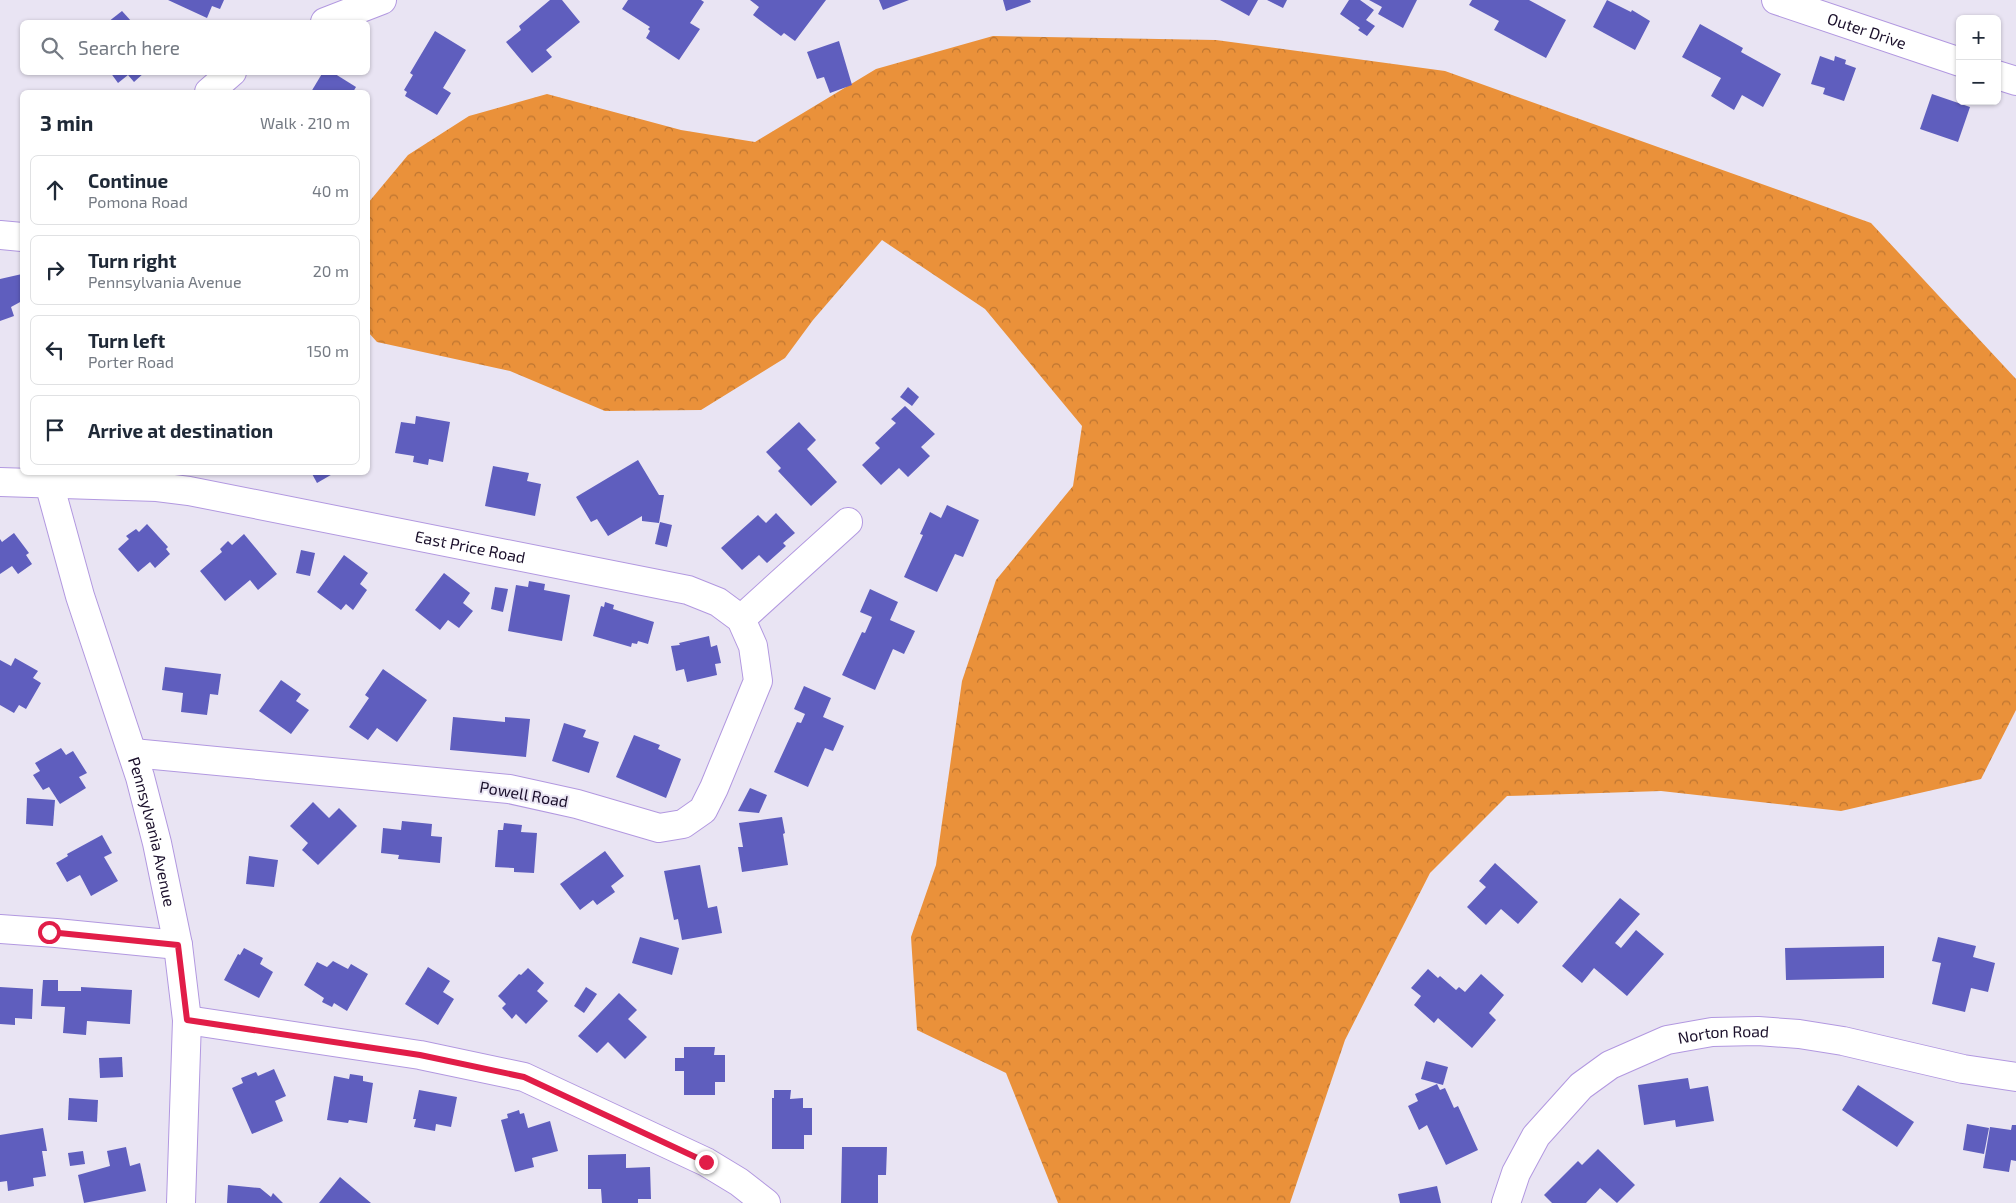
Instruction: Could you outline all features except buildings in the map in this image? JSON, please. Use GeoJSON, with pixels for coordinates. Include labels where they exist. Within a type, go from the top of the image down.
{"type":"FeatureCollection","features":[{"type":"Feature","properties":{"kind":"street"},"geometry":{"type":"LineString","coordinates":[[330,20],[381,0]]}},
{"type":"Feature","properties":{"kind":"street","name":"Outer Drive"},"geometry":{"type":"LineString","coordinates":[[1776,0],[1956,61]]}},
{"type":"Feature","properties":{"kind":"street"},"geometry":{"type":"LineString","coordinates":[[211,90],[229,75]]}},
{"type":"Feature","properties":{"kind":"street"},"geometry":{"type":"LineString","coordinates":[[2001,76],[2016,81]]}},
{"type":"Feature","properties":{"kind":"street"},"geometry":{"type":"LineString","coordinates":[[0,235],[20,237]]}},
{"type":"Feature","properties":{"kind":"street","name":"East Price Road"},"geometry":{"type":"LineString","coordinates":[[0,482],[49,478],[157,487],[189,492],[688,590],[718,602],[741,619]]}},
{"type":"Feature","properties":{"kind":"street","name":"Pennsylvania Avenue"},"geometry":{"type":"LineString","coordinates":[[49,478],[80,596],[133,753],[157,843],[178,945],[187,1020],[182,1203]]}},
{"type":"Feature","properties":{"kind":"street"},"geometry":{"type":"LineString","coordinates":[[741,619],[848,522]]}},
{"type":"Feature","properties":{"kind":"street","name":"Powell Road"},"geometry":{"type":"LineString","coordinates":[[133,753],[509,790],[577,804],[659,828],[683,824],[703,810],[714,788],[758,680],[753,646],[741,619]]}},
{"type":"Feature","properties":{"kind":"street"},"geometry":{"type":"LineString","coordinates":[[0,929],[178,945]]}},
{"type":"Feature","properties":{"kind":"street"},"geometry":{"type":"LineString","coordinates":[[187,1020],[420,1055],[524,1077],[706,1162],[739,1182],[766,1203]]}},
{"type":"Feature","properties":{"kind":"street","name":"Norton Road"},"geometry":{"type":"LineString","coordinates":[[1506,1203],[1516,1173],[1536,1136],[1580,1086],[1610,1065],[1667,1040],[1712,1032],[1758,1031],[1799,1034],[1963,1069],[2016,1077]]}},
{"type":"Feature","properties":{"kind":"green space"},"geometry":{"type":"Polygon","coordinates":[[[993,36],[1216,40],[1445,71],[1871,223],[2016,379],[2016,710],[1981,779],[1841,811],[1661,791],[1507,796],[1430,873],[1345,1040],[1290,1203],[1058,1203],[1006,1073],[917,1030],[911,937],[936,865],[962,681],[996,580],[1073,486],[1082,426],[985,309],[882,240],[813,320],[785,358],[701,410],[605,411],[510,371],[377,342],[370,334],[370,201],[408,155],[469,116],[547,94],[681,130],[755,142],[876,69],[993,36]]]}},
{"type":"Feature","properties":{"kind":"route"},"geometry":{"type":"LineString","coordinates":[[49,932],[178,945],[187,1020],[420,1055],[524,1077],[706,1162]]}}]}
